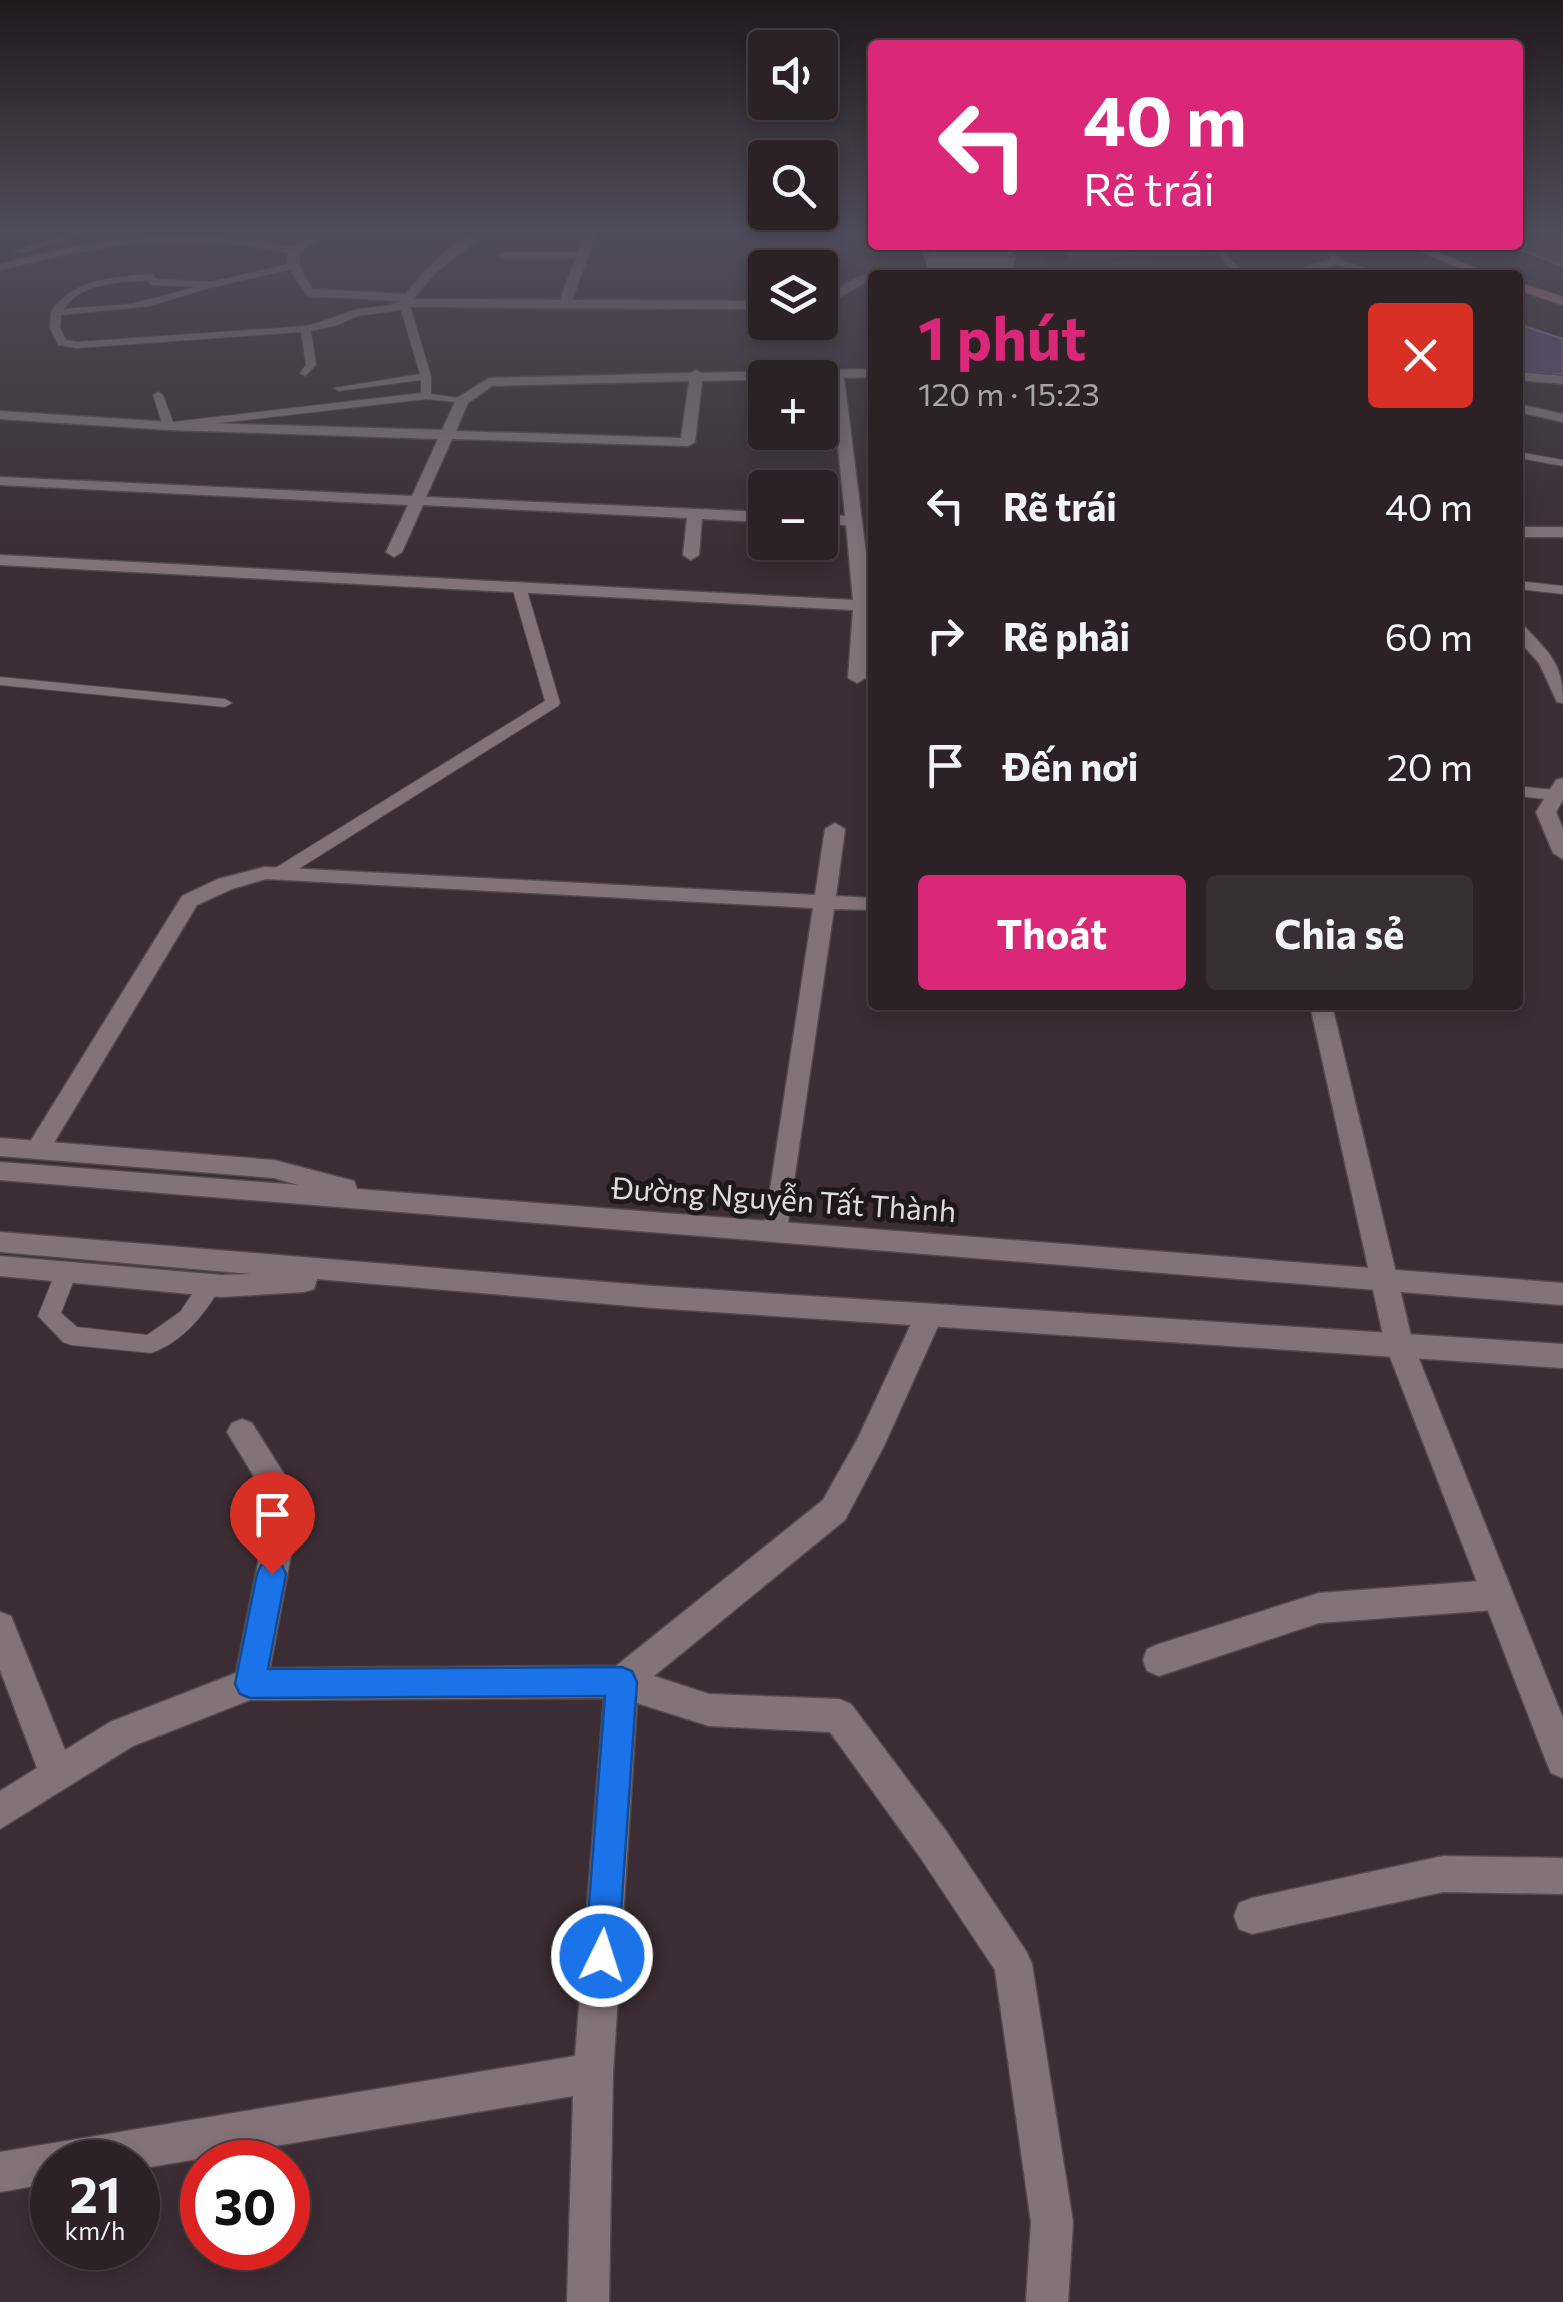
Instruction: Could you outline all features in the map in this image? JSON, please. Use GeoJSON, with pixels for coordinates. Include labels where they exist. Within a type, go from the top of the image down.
{"type":"FeatureCollection","features":[{"type":"Feature","properties":{"kind":"street"},"geometry":{"type":"LineString","coordinates":[[838,373],[868,373]]}},
{"type":"Feature","properties":{"kind":"street"},"geometry":{"type":"LineString","coordinates":[[0,415],[169,426],[688,442],[696,374]]}},
{"type":"Feature","properties":{"kind":"street"},"geometry":{"type":"LineString","coordinates":[[394,552],[469,392],[500,379],[748,374]]}},
{"type":"Feature","properties":{"kind":"street"},"geometry":{"type":"LineString","coordinates":[[1523,376],[1563,380]]}},
{"type":"Feature","properties":{"kind":"street"},"geometry":{"type":"LineString","coordinates":[[838,383],[852,521],[867,606],[857,678]]}},
{"type":"Feature","properties":{"kind":"street"},"geometry":{"type":"LineString","coordinates":[[1523,409],[1563,418]]}},
{"type":"Feature","properties":{"kind":"street"},"geometry":{"type":"LineString","coordinates":[[0,480],[748,516]]}},
{"type":"Feature","properties":{"kind":"street"},"geometry":{"type":"LineString","coordinates":[[691,556],[696,514]]}},
{"type":"Feature","properties":{"kind":"street"},"geometry":{"type":"LineString","coordinates":[[838,521],[852,521]]}},
{"type":"Feature","properties":{"kind":"street"},"geometry":{"type":"LineString","coordinates":[[1523,532],[1563,532]]}},
{"type":"Feature","properties":{"kind":"street"},"geometry":{"type":"LineString","coordinates":[[0,560],[867,606]]}},
{"type":"Feature","properties":{"kind":"street"},"geometry":{"type":"LineString","coordinates":[[1523,634],[1555,662],[1563,698]]}},
{"type":"Feature","properties":{"kind":"street"},"geometry":{"type":"LineString","coordinates":[[1559,790],[1546,812],[1563,853]]}},
{"type":"Feature","properties":{"kind":"street"},"geometry":{"type":"LineString","coordinates":[[777,1229],[835,829]]}},
{"type":"Feature","properties":{"kind":"street"},"geometry":{"type":"LineString","coordinates":[[37,1150],[189,901],[225,884],[265,873],[868,904]]}},
{"type":"Feature","properties":{"kind":"street"},"geometry":{"type":"LineString","coordinates":[[1322,1010],[1399,1344],[1563,1761]]}},
{"type":"Feature","properties":{"kind":"street"},"geometry":{"type":"LineString","coordinates":[[0,1147],[274,1169],[413,1206]]}},
{"type":"Feature","properties":{"kind":"street","name":"Đường Nguyễn Tất Thành"},"geometry":{"type":"LineString","coordinates":[[0,1171],[413,1206],[777,1229],[1563,1294]]}},
{"type":"Feature","properties":{"kind":"street"},"geometry":{"type":"LineString","coordinates":[[0,1242],[389,1276],[1563,1356]]}},
{"type":"Feature","properties":{"kind":"street"},"geometry":{"type":"LineString","coordinates":[[0,1266],[210,1286],[389,1276]]}},
{"type":"Feature","properties":{"kind":"street"},"geometry":{"type":"LineString","coordinates":[[588,2302],[593,2073],[622,1682],[834,1510],[869,1446],[929,1315]]}},
{"type":"Feature","properties":{"kind":"street"},"geometry":{"type":"LineString","coordinates":[[242,1432],[286,1501],[250,1684]]}},
{"type":"Feature","properties":{"kind":"street"},"geometry":{"type":"LineString","coordinates":[[1159,1660],[1319,1608],[1495,1595]]}},
{"type":"Feature","properties":{"kind":"street"},"geometry":{"type":"LineString","coordinates":[[0,1628],[57,1775]]}},
{"type":"Feature","properties":{"kind":"street"},"geometry":{"type":"LineString","coordinates":[[0,1811],[122,1734],[250,1684],[622,1682],[708,1710],[839,1716],[933,1844],[1014,1964],[1052,2222],[1047,2302]]}},
{"type":"Feature","properties":{"kind":"street"},"geometry":{"type":"LineString","coordinates":[[1252,1916],[1443,1874],[1563,1876]]}},
{"type":"Feature","properties":{"kind":"street"},"geometry":{"type":"LineString","coordinates":[[160,2145],[593,2073]]}},
{"type":"Feature","properties":{"kind":"street"},"geometry":{"type":"LineString","coordinates":[[0,2172],[30,2167]]}},
{"type":"Feature","properties":{"kind":"lane"},"geometry":{"type":"LineString","coordinates":[[58,337],[62,343],[76,345],[178,337]]}},
{"type":"Feature","properties":{"kind":"lane"},"geometry":{"type":"LineString","coordinates":[[305,373],[311,365],[307,337]]}},
{"type":"Feature","properties":{"kind":"lane"},"geometry":{"type":"LineString","coordinates":[[416,337],[426,376],[426,396]]}},
{"type":"Feature","properties":{"kind":"lane"},"geometry":{"type":"LineString","coordinates":[[339,388],[426,376]]}},
{"type":"Feature","properties":{"kind":"lane"},"geometry":{"type":"LineString","coordinates":[[158,395],[169,426],[426,396],[462,401]]}},
{"type":"Feature","properties":{"kind":"lane"},"geometry":{"type":"LineString","coordinates":[[1523,456],[1563,461]]}},
{"type":"Feature","properties":{"kind":"lane"},"geometry":{"type":"LineString","coordinates":[[1523,586],[1563,590]]}},
{"type":"Feature","properties":{"kind":"lane"},"geometry":{"type":"LineString","coordinates":[[278,874],[553,703],[519,587]]}},
{"type":"Feature","properties":{"kind":"lane"},"geometry":{"type":"LineString","coordinates":[[0,681],[225,702]]}},
{"type":"Feature","properties":{"kind":"lane"},"geometry":{"type":"LineString","coordinates":[[1523,791],[1559,790]]}},
{"type":"Feature","properties":{"kind":"lane"},"geometry":{"type":"LineString","coordinates":[[66,1272],[49,1316],[71,1336],[106,1341],[152,1344],[188,1318],[210,1286]]}},
{"type":"Feature","properties":{"kind":"shaded area"},"geometry":{"type":"Polygon","coordinates":[[[1523,337],[1563,339],[1563,375],[1523,372],[1523,337]]]}},
{"type":"Feature","properties":{"kind":"route"},"geometry":{"type":"LineString","coordinates":[[272,1574],[250,1684],[622,1682],[602,1956]]}}]}
